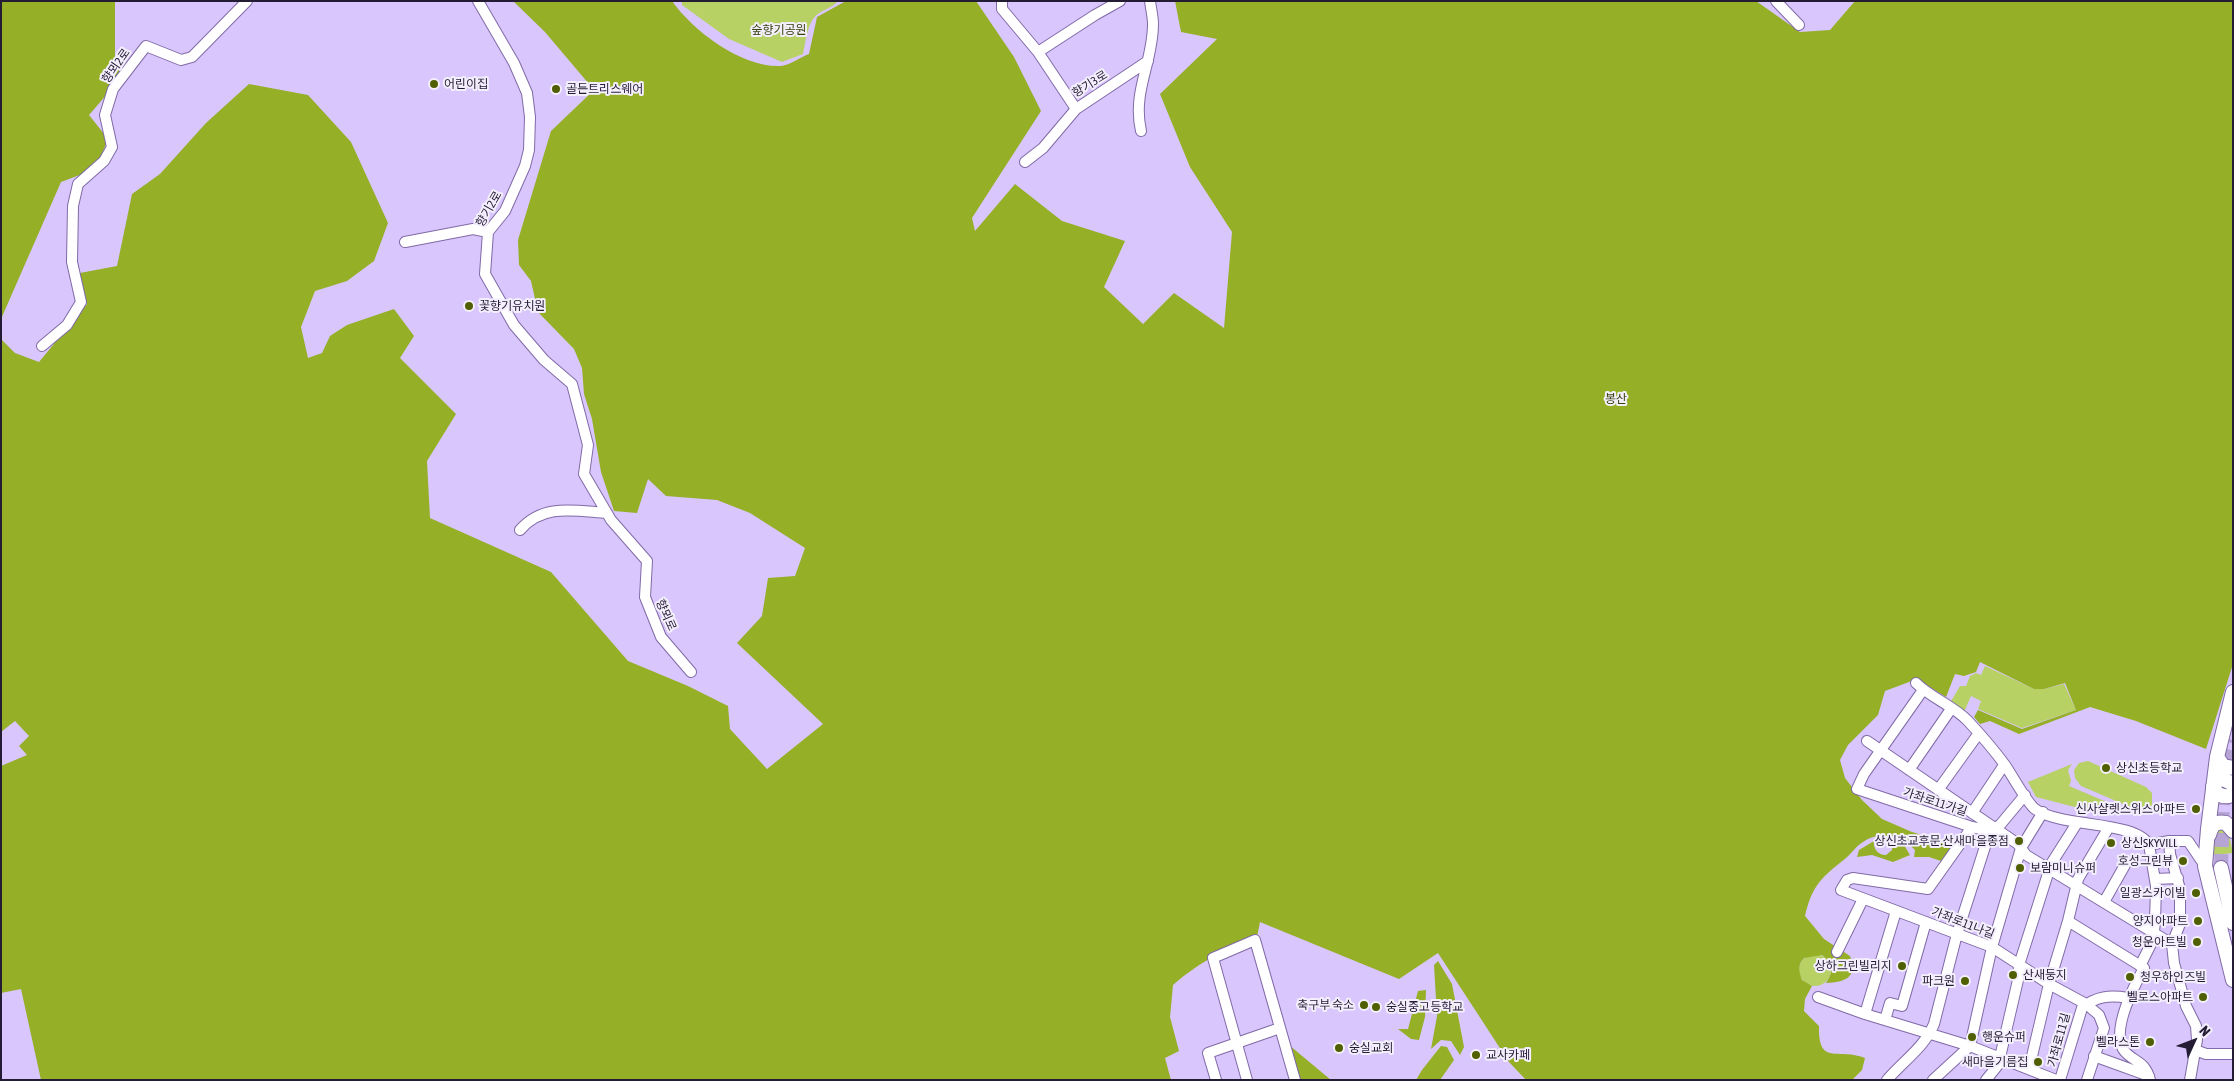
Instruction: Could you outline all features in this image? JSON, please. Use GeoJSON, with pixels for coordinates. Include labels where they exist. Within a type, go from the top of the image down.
{"type":"FeatureCollection","features":[{"type":"Feature","properties":{"kind":"main road"},"geometry":{"type":"LineString","coordinates":[[2233,692],[2213,786],[2205,866],[2233,980]]}},
{"type":"Feature","properties":{"kind":"main road"},"geometry":{"type":"LineString","coordinates":[[2218,757],[2223,766],[2233,768]]}},
{"type":"Feature","properties":{"kind":"main road"},"geometry":{"type":"LineString","coordinates":[[2213,786],[2216,781],[2223,779],[2233,784]]}},
{"type":"Feature","properties":{"kind":"main road"},"geometry":{"type":"LineString","coordinates":[[2213,786],[2214,790],[2221,796],[2229,796],[2233,793]]}},
{"type":"Feature","properties":{"kind":"main road"},"geometry":{"type":"LineString","coordinates":[[2207,844],[2212,825],[2217,822],[2226,823],[2233,831]]}},
{"type":"Feature","properties":{"kind":"main road"},"geometry":{"type":"LineString","coordinates":[[2221,868],[2233,923]]}},
{"type":"Feature","properties":{"kind":"street","name":"향뫼2로"},"geometry":{"type":"LineString","coordinates":[[42,346],[67,325],[82,302],[72,262],[73,206],[78,184],[104,161],[112,147],[105,115],[113,89],[146,46],[181,60],[192,57],[247,1]]}},
{"type":"Feature","properties":{"kind":"street","name":"향기2로"},"geometry":{"type":"LineString","coordinates":[[478,1],[514,63],[527,93],[530,117],[529,150],[525,166],[505,211],[488,232],[485,274],[514,326],[544,360],[572,384]]}},
{"type":"Feature","properties":{"kind":"street","name":"향기3로"},"geometry":{"type":"LineString","coordinates":[[1002,1],[1002,9],[1038,52],[1076,109],[1148,62]]}},
{"type":"Feature","properties":{"kind":"street"},"geometry":{"type":"LineString","coordinates":[[1038,52],[1120,1]]}},
{"type":"Feature","properties":{"kind":"street"},"geometry":{"type":"LineString","coordinates":[[1141,131],[1137,115],[1138,98],[1141,79],[1148,62],[1153,24],[1150,1]]}},
{"type":"Feature","properties":{"kind":"street"},"geometry":{"type":"LineString","coordinates":[[1776,1],[1799,25]]}},
{"type":"Feature","properties":{"kind":"street"},"geometry":{"type":"LineString","coordinates":[[1025,162],[1043,148],[1076,109]]}},
{"type":"Feature","properties":{"kind":"street"},"geometry":{"type":"LineString","coordinates":[[405,242],[473,229],[488,232]]}},
{"type":"Feature","properties":{"kind":"street","name":"향뫼로"},"geometry":{"type":"LineString","coordinates":[[572,384],[588,445],[584,474],[606,513],[647,561],[645,597],[661,637],[691,672]]}},
{"type":"Feature","properties":{"kind":"street"},"geometry":{"type":"LineString","coordinates":[[520,530],[528,520],[554,510],[606,513]]}},
{"type":"Feature","properties":{"kind":"street","name":"가좌로11가길"},"geometry":{"type":"LineString","coordinates":[[1841,890],[1847,880],[1853,878],[1928,890],[1972,827],[1857,789],[1864,774],[1881,752],[1919,687],[1951,709],[1909,770]]}},
{"type":"Feature","properties":{"kind":"street"},"geometry":{"type":"LineString","coordinates":[[1951,709],[1966,719],[1979,734],[2004,764],[2035,809],[2077,823],[2132,832],[2147,842],[2188,841],[2205,866]]}},
{"type":"Feature","properties":{"kind":"street","name":"가좌로11가길"},"geometry":{"type":"LineString","coordinates":[[1938,790],[1979,734]]}},
{"type":"Feature","properties":{"kind":"street","name":"가좌로11가길"},"geometry":{"type":"LineString","coordinates":[[1867,741],[1972,812],[1992,830],[2021,848],[2026,855],[2172,944]]}},
{"type":"Feature","properties":{"kind":"street"},"geometry":{"type":"LineString","coordinates":[[1972,812],[2004,764]]}},
{"type":"Feature","properties":{"kind":"street"},"geometry":{"type":"LineString","coordinates":[[1887,1080],[1930,1034],[1957,934],[1992,830],[2025,795]]}},
{"type":"Feature","properties":{"kind":"street"},"geometry":{"type":"LineString","coordinates":[[1933,1080],[1970,1046],[1992,947],[2021,848],[2043,812]]}},
{"type":"Feature","properties":{"kind":"street"},"geometry":{"type":"LineString","coordinates":[[1986,1080],[2002,1060],[2001,1053],[2018,980],[2019,965],[2051,864],[2077,823]]}},
{"type":"Feature","properties":{"kind":"street"},"geometry":{"type":"LineString","coordinates":[[1972,827],[1992,830]]}},
{"type":"Feature","properties":{"kind":"street"},"geometry":{"type":"LineString","coordinates":[[2049,984],[2068,921],[2078,879],[2109,827]]}},
{"type":"Feature","properties":{"kind":"street"},"geometry":{"type":"LineString","coordinates":[[2168,841],[2180,889],[2180,924],[2172,944],[2174,963],[2186,1006],[2196,1026],[2195,1050],[2190,1080]]}},
{"type":"Feature","properties":{"kind":"street"},"geometry":{"type":"LineString","coordinates":[[2147,842],[2155,879],[2153,940],[2128,998],[2120,1040],[2123,1050],[2146,1068],[2149,1078]]}},
{"type":"Feature","properties":{"kind":"street"},"geometry":{"type":"LineString","coordinates":[[2104,902],[2125,865]]}},
{"type":"Feature","properties":{"kind":"street"},"geometry":{"type":"LineString","coordinates":[[2155,879],[2178,878]]}},
{"type":"Feature","properties":{"kind":"street","name":"가좌로11나길"},"geometry":{"type":"LineString","coordinates":[[1841,890],[1992,947],[2049,984],[2086,1004]]}},
{"type":"Feature","properties":{"kind":"street"},"geometry":{"type":"LineString","coordinates":[[1837,952],[1863,899]]}},
{"type":"Feature","properties":{"kind":"street"},"geometry":{"type":"LineString","coordinates":[[1865,1014],[1896,911]]}},
{"type":"Feature","properties":{"kind":"street"},"geometry":{"type":"LineString","coordinates":[[2068,921],[2142,967]]}},
{"type":"Feature","properties":{"kind":"street"},"geometry":{"type":"LineString","coordinates":[[1885,1020],[1890,1003],[1902,1006],[1926,922]]}},
{"type":"Feature","properties":{"kind":"street"},"geometry":{"type":"LineString","coordinates":[[1247,1080],[1213,958],[1255,940],[1295,1080]]}},
{"type":"Feature","properties":{"kind":"street","name":"가좌로11길"},"geometry":{"type":"LineString","coordinates":[[2029,1069],[2049,984]]}},
{"type":"Feature","properties":{"kind":"street"},"geometry":{"type":"LineString","coordinates":[[2086,1004],[2112,995],[2128,998]]}},
{"type":"Feature","properties":{"kind":"street","name":"가좌로11길"},"geometry":{"type":"LineString","coordinates":[[1818,997],[1865,1014],[1970,1046],[2056,1080]]}},
{"type":"Feature","properties":{"kind":"street","name":"가좌로11길"},"geometry":{"type":"LineString","coordinates":[[2060,1080],[2079,1012],[2086,1004],[2099,1016],[2104,1028],[2086,1080]]}},
{"type":"Feature","properties":{"kind":"street"},"geometry":{"type":"LineString","coordinates":[[1216,1080],[1208,1053],[1280,1028]]}},
{"type":"Feature","properties":{"kind":"street"},"geometry":{"type":"LineString","coordinates":[[2195,1050],[2206,1054],[2233,1054]]}},
{"type":"Feature","properties":{"kind":"street"},"geometry":{"type":"LineString","coordinates":[[2094,1056],[2149,1078]]}},
{"type":"Feature","properties":{"kind":"green space"},"geometry":{"type":"Polygon","coordinates":[[[1,1],[115,1],[115,57],[121,78],[89,115],[108,139],[96,169],[61,182],[1,319],[1,1]]]}},
{"type":"Feature","properties":{"kind":"green space","name":"봉산"},"geometry":{"type":"Polygon","coordinates":[[[513,1],[672,1],[692,24],[720,46],[750,61],[781,66],[809,54],[817,17],[846,1],[976,1],[1014,57],[1041,111],[972,218],[975,231],[1015,184],[1062,221],[1125,241],[1104,287],[1143,324],[1174,293],[1224,328],[1232,232],[1190,167],[1160,94],[1217,39],[1181,32],[1175,1],[1756,1],[1800,32],[1830,30],[1855,1],[2233,1],[2233,664],[2206,749],[2136,721],[2090,707],[2019,734],[1990,721],[1980,724],[1974,717],[1978,710],[2022,729],[2076,710],[2065,683],[2044,689],[2034,689],[1980,662],[1976,672],[1964,676],[1955,674],[1946,697],[1917,679],[1885,691],[1878,715],[1848,745],[1840,760],[1845,778],[1862,800],[1882,819],[1912,832],[1955,845],[1944,862],[1929,857],[1914,857],[1915,850],[1897,838],[1876,836],[1870,838],[1858,845],[1824,877],[1811,897],[1805,916],[1824,939],[1850,956],[1852,969],[1851,974],[1844,980],[1826,983],[1832,968],[1829,961],[1822,955],[1804,958],[1799,969],[1800,974],[1802,980],[1812,986],[1805,999],[1804,1011],[1819,1026],[1822,1047],[1826,1051],[1865,1058],[1862,1070],[1852,1080],[1526,1080],[1509,1062],[1438,953],[1399,979],[1260,922],[1257,937],[1213,957],[1173,985],[1170,1017],[1179,1051],[1165,1058],[1171,1080],[41,1080],[21,989],[1,993],[1,766],[27,755],[19,746],[29,736],[15,721],[1,732],[1,339],[15,353],[39,362],[87,304],[80,273],[117,266],[132,194],[160,174],[206,123],[249,84],[308,95],[351,142],[388,223],[374,261],[347,281],[315,291],[301,327],[308,358],[322,353],[330,336],[347,325],[394,309],[414,336],[400,358],[456,414],[427,461],[430,518],[551,572],[628,661],[688,686],[728,706],[730,729],[767,769],[823,724],[737,643],[762,616],[768,578],[795,576],[805,548],[750,513],[717,500],[666,496],[648,479],[637,513],[614,511],[601,472],[592,419],[584,394],[582,368],[574,349],[538,312],[531,281],[519,265],[518,240],[551,131],[594,90],[545,32],[513,1]]]}},
{"type":"Feature","properties":{"kind":"green space","name":"숲향기공원"},"geometry":{"type":"Polygon","coordinates":[[[682,1],[838,1],[814,17],[803,54],[782,62],[729,39],[682,5],[682,1]]]}},
{"type":"Feature","properties":{"kind":"green space"},"geometry":{"type":"Polygon","coordinates":[[[1985,666],[2034,689],[2044,689],[2064,684],[2076,710],[2022,728],[1978,709],[1981,701],[1971,696],[1964,712],[1950,703],[1960,686],[1966,686],[1970,676],[1976,673],[1981,675],[1985,666]]]}},
{"type":"Feature","properties":{"kind":"green space"},"geometry":{"type":"Polygon","coordinates":[[[2088,761],[2146,787],[2152,793],[2152,805],[2144,810],[2137,810],[2081,786],[2075,778],[2074,770],[2079,763],[2088,761]]]}},
{"type":"Feature","properties":{"kind":"green space"},"geometry":{"type":"Polygon","coordinates":[[[2072,764],[2068,770],[2071,781],[2069,786],[2128,811],[2126,814],[2096,807],[2094,812],[2036,797],[2028,782],[2072,764]]]}},
{"type":"Feature","properties":{"kind":"green space"},"geometry":{"type":"Polygon","coordinates":[[[2214,829],[2228,830],[2233,853],[2209,856],[2214,829]]]}},
{"type":"Feature","properties":{"kind":"green space"},"geometry":{"type":"Polygon","coordinates":[[[1893,840],[1904,845],[1910,855],[1893,862],[1872,855],[1857,857],[1859,850],[1874,841],[1874,847],[1877,851],[1886,855],[1892,850],[1893,840]]]}},
{"type":"Feature","properties":{"kind":"green space"},"geometry":{"type":"Polygon","coordinates":[[[1815,954],[1821,955],[1826,959],[1830,964],[1830,976],[1826,981],[1821,985],[1815,986],[1809,985],[1804,981],[1800,976],[1799,970],[1800,964],[1804,959],[1809,955],[1815,954]]]}},
{"type":"Feature","properties":{"kind":"green space"},"geometry":{"type":"Polygon","coordinates":[[[1438,961],[1452,984],[1464,1047],[1460,1055],[1451,1041],[1441,1040],[1431,1049],[1437,1016],[1434,965],[1438,961]]]}},
{"type":"Feature","properties":{"kind":"green space"},"geometry":{"type":"Polygon","coordinates":[[[1426,990],[1425,1017],[1419,1040],[1411,1039],[1398,1029],[1408,1029],[1418,991],[1426,990]]]}},
{"type":"Feature","properties":{"kind":"green space"},"geometry":{"type":"Polygon","coordinates":[[[1289,1045],[1331,1080],[1297,1080],[1289,1045]]]}},
{"type":"Feature","properties":{"kind":"green space"},"geometry":{"type":"Polygon","coordinates":[[[1441,1046],[1447,1047],[1454,1060],[1440,1080],[1416,1080],[1422,1070],[1441,1046]]]}},
{"type":"Feature","properties":{"kind":"tunnel"},"geometry":{"type":"LineString","coordinates":[[2221,868],[2224,776],[2233,740]]}},
{"type":"Feature","properties":{"kind":"place","name":"어린이집"},"geometry":{"type":"Point","coordinates":[434,84]}},
{"type":"Feature","properties":{"kind":"place","name":"골든트리스웨어"},"geometry":{"type":"Point","coordinates":[556,89]}},
{"type":"Feature","properties":{"kind":"place","name":"꽃향기유치원"},"geometry":{"type":"Point","coordinates":[469,306]}},
{"type":"Feature","properties":{"kind":"place","name":"상신초등학교"},"geometry":{"type":"Point","coordinates":[2106,768]}},
{"type":"Feature","properties":{"kind":"place","name":"신사샬렛스위스아파트"},"geometry":{"type":"Point","coordinates":[2196,809]}},
{"type":"Feature","properties":{"kind":"place","name":"상신초교후문.산새마을종점"},"geometry":{"type":"Point","coordinates":[2019,841]}},
{"type":"Feature","properties":{"kind":"place","name":"상신SKYVILL"},"geometry":{"type":"Point","coordinates":[2111,843]}},
{"type":"Feature","properties":{"kind":"place","name":"호성그린뷰"},"geometry":{"type":"Point","coordinates":[2183,861]}},
{"type":"Feature","properties":{"kind":"place","name":"보람미니슈퍼"},"geometry":{"type":"Point","coordinates":[2020,868]}},
{"type":"Feature","properties":{"kind":"place","name":"일광스카이빌"},"geometry":{"type":"Point","coordinates":[2196,893]}},
{"type":"Feature","properties":{"kind":"place","name":"양지아파트"},"geometry":{"type":"Point","coordinates":[2198,921]}},
{"type":"Feature","properties":{"kind":"place","name":"청운아트빌"},"geometry":{"type":"Point","coordinates":[2197,942]}},
{"type":"Feature","properties":{"kind":"place","name":"상하그린빌리지"},"geometry":{"type":"Point","coordinates":[1902,966]}},
{"type":"Feature","properties":{"kind":"place","name":"산새둥지"},"geometry":{"type":"Point","coordinates":[2013,975]}},
{"type":"Feature","properties":{"kind":"place","name":"청우하인즈빌"},"geometry":{"type":"Point","coordinates":[2130,977]}},
{"type":"Feature","properties":{"kind":"place","name":"파크원"},"geometry":{"type":"Point","coordinates":[1965,981]}},
{"type":"Feature","properties":{"kind":"place","name":"벨로스아파트"},"geometry":{"type":"Point","coordinates":[2203,997]}},
{"type":"Feature","properties":{"kind":"place","name":"축구부 숙소"},"geometry":{"type":"Point","coordinates":[1364,1005]}},
{"type":"Feature","properties":{"kind":"place","name":"숭실중고등학교"},"geometry":{"type":"Point","coordinates":[1376,1007]}},
{"type":"Feature","properties":{"kind":"place","name":"행운슈퍼"},"geometry":{"type":"Point","coordinates":[1972,1037]}},
{"type":"Feature","properties":{"kind":"place","name":"벨라스톤"},"geometry":{"type":"Point","coordinates":[2150,1042]}},
{"type":"Feature","properties":{"kind":"place","name":"숭실교회"},"geometry":{"type":"Point","coordinates":[1339,1048]}},
{"type":"Feature","properties":{"kind":"place","name":"교사카페"},"geometry":{"type":"Point","coordinates":[1476,1055]}},
{"type":"Feature","properties":{"kind":"place","name":"새마을기름집"},"geometry":{"type":"Point","coordinates":[2038,1062]}}]}
